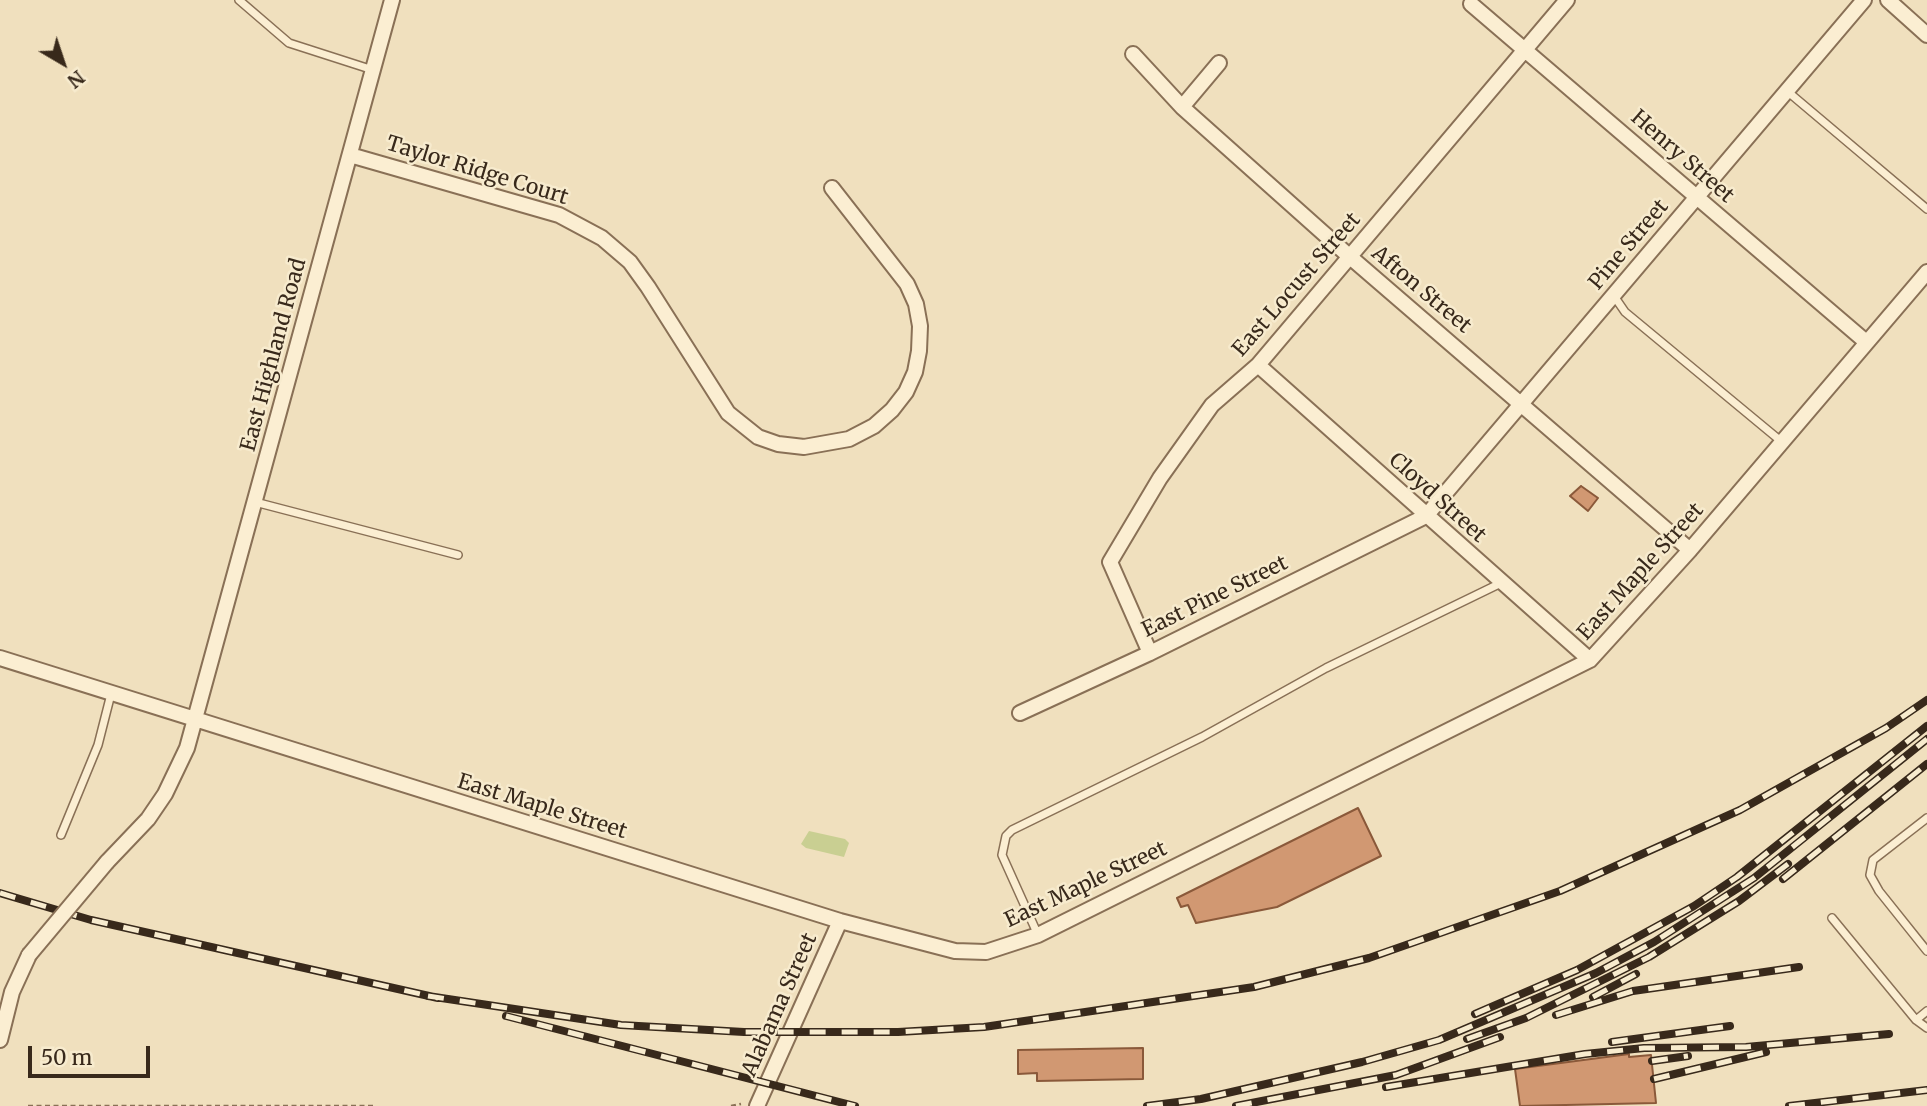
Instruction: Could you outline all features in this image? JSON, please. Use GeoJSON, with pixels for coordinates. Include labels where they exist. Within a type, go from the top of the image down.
{"type":"FeatureCollection","features":[{"type":"Feature","properties":{"kind":"street","name":"East Highland Road"},"geometry":{"type":"LineString","coordinates":[[1,1030],[15,985],[29,955],[107,862],[148,819],[179,768],[195,720],[392,0]]}},
{"type":"Feature","properties":{"kind":"street","name":"East Locust Street"},"geometry":{"type":"LineString","coordinates":[[1150,653],[1110,562],[1160,478],[1212,405],[1258,365],[1567,0]]}},
{"type":"Feature","properties":{"kind":"street","name":"Pine Street"},"geometry":{"type":"LineString","coordinates":[[1426,516],[1864,0]]}},
{"type":"Feature","properties":{"kind":"street"},"geometry":{"type":"LineString","coordinates":[[1888,0],[1927,35]]}},
{"type":"Feature","properties":{"kind":"street","name":"Henry Street"},"geometry":{"type":"LineString","coordinates":[[1471,4],[1866,341]]}},
{"type":"Feature","properties":{"kind":"street","name":"Afton Street"},"geometry":{"type":"LineString","coordinates":[[1133,54],[1182,107],[1349,256],[1690,550]]}},
{"type":"Feature","properties":{"kind":"street"},"geometry":{"type":"LineString","coordinates":[[1182,107],[1219,63]]}},
{"type":"Feature","properties":{"kind":"street","name":"Taylor Ridge Court"},"geometry":{"type":"LineString","coordinates":[[351,155],[559,215],[602,238],[630,262],[728,413],[758,437],[778,444],[804,447],[849,439],[874,426],[892,411],[915,372],[919,351],[920,326],[916,303],[907,284],[832,188]]}},
{"type":"Feature","properties":{"kind":"street","name":"East Maple Street"},"geometry":{"type":"LineString","coordinates":[[0,658],[840,921],[955,951],[986,952],[1038,934],[1590,660],[1690,550],[1927,272]]}},
{"type":"Feature","properties":{"kind":"street","name":"Cloyd Street"},"geometry":{"type":"LineString","coordinates":[[1258,365],[1500,583],[1590,660]]}},
{"type":"Feature","properties":{"kind":"street","name":"East Pine Street"},"geometry":{"type":"LineString","coordinates":[[1020,713],[1150,653],[1426,516]]}},
{"type":"Feature","properties":{"kind":"street","name":"Alabama Street"},"geometry":{"type":"LineString","coordinates":[[753,1104],[840,921]]}},
{"type":"Feature","properties":{"kind":"street"},"geometry":{"type":"LineString","coordinates":[[0,979],[15,985]]}},
{"type":"Feature","properties":{"kind":"lane"},"geometry":{"type":"LineString","coordinates":[[239,0],[289,43],[373,71]]}},
{"type":"Feature","properties":{"kind":"lane"},"geometry":{"type":"LineString","coordinates":[[1787,91],[1927,209]]}},
{"type":"Feature","properties":{"kind":"lane"},"geometry":{"type":"LineString","coordinates":[[1614,296],[1625,312],[1782,443]]}},
{"type":"Feature","properties":{"kind":"lane"},"geometry":{"type":"LineString","coordinates":[[255,502],[458,555]]}},
{"type":"Feature","properties":{"kind":"lane"},"geometry":{"type":"LineString","coordinates":[[1038,934],[1002,855],[1006,836],[1012,830],[1202,737],[1326,668],[1500,583]]}},
{"type":"Feature","properties":{"kind":"lane"},"geometry":{"type":"LineString","coordinates":[[61,835],[98,745],[111,694]]}},
{"type":"Feature","properties":{"kind":"lane"},"geometry":{"type":"LineString","coordinates":[[1927,817],[1873,860],[1870,875],[1879,891],[1927,951]]}},
{"type":"Feature","properties":{"kind":"lane"},"geometry":{"type":"LineString","coordinates":[[1832,918],[1916,1020],[1927,1028]]}},
{"type":"Feature","properties":{"kind":"lane"},"geometry":{"type":"LineString","coordinates":[[1916,1020],[1927,1011]]}},
{"type":"Feature","properties":{"kind":"path"},"geometry":{"type":"LineString","coordinates":[[731,1106],[753,1104]]}},
{"type":"Feature","properties":{"kind":"path"},"geometry":{"type":"LineString","coordinates":[[28,1106],[373,1106]]}},
{"type":"Feature","properties":{"kind":"green space"},"geometry":{"type":"Polygon","coordinates":[[[809,831],[845,839],[849,843],[844,857],[806,848],[801,844],[809,831]]]}},
{"type":"Feature","properties":{"kind":"building"},"geometry":{"type":"Polygon","coordinates":[[[1581,486],[1598,498],[1588,511],[1570,496],[1581,486]]]}},
{"type":"Feature","properties":{"kind":"building"},"geometry":{"type":"Polygon","coordinates":[[[1358,808],[1381,856],[1277,907],[1196,923],[1188,905],[1181,907],[1177,898],[1358,808]]]}},
{"type":"Feature","properties":{"kind":"building"},"geometry":{"type":"Polygon","coordinates":[[[1143,1048],[1143,1079],[1037,1081],[1037,1073],[1018,1074],[1018,1050],[1143,1048]]]}},
{"type":"Feature","properties":{"kind":"building"},"geometry":{"type":"Polygon","coordinates":[[[1629,1054],[1629,1057],[1651,1055],[1656,1103],[1520,1106],[1515,1069],[1629,1054]]]}},
{"type":"Feature","properties":{"kind":"railway"},"geometry":{"type":"LineString","coordinates":[[428,996],[621,1025],[744,1032],[898,1032],[984,1027],[1254,987],[1369,958],[1560,891],[1740,810],[1886,728],[1927,700]]}},
{"type":"Feature","properties":{"kind":"railway"},"geometry":{"type":"LineString","coordinates":[[1475,1014],[1577,970],[1694,906],[1737,877],[1927,726]]}},
{"type":"Feature","properties":{"kind":"railway"},"geometry":{"type":"LineString","coordinates":[[1147,1106],[1201,1099],[1362,1062],[1439,1040],[1596,973],[1654,942],[1754,878],[1927,739]]}},
{"type":"Feature","properties":{"kind":"railway"},"geometry":{"type":"LineString","coordinates":[[1783,879],[1927,764]]}},
{"type":"Feature","properties":{"kind":"railway"},"geometry":{"type":"LineString","coordinates":[[1467,1039],[1526,1018],[1649,957],[1739,901],[1788,864]]}},
{"type":"Feature","properties":{"kind":"railway"},"geometry":{"type":"LineString","coordinates":[[0,893],[91,920],[438,998]]}},
{"type":"Feature","properties":{"kind":"railway"},"geometry":{"type":"LineString","coordinates":[[1556,1015],[1633,991],[1799,967]]}},
{"type":"Feature","properties":{"kind":"railway"},"geometry":{"type":"LineString","coordinates":[[1593,997],[1636,974]]}},
{"type":"Feature","properties":{"kind":"railway"},"geometry":{"type":"LineString","coordinates":[[506,1016],[855,1106]]}},
{"type":"Feature","properties":{"kind":"railway"},"geometry":{"type":"LineString","coordinates":[[1612,1042],[1730,1026]]}},
{"type":"Feature","properties":{"kind":"railway"},"geometry":{"type":"LineString","coordinates":[[1386,1087],[1585,1054],[1644,1048],[1746,1047],[1889,1034]]}},
{"type":"Feature","properties":{"kind":"railway"},"geometry":{"type":"LineString","coordinates":[[1236,1106],[1396,1075],[1500,1037]]}},
{"type":"Feature","properties":{"kind":"railway"},"geometry":{"type":"LineString","coordinates":[[1654,1079],[1766,1052]]}},
{"type":"Feature","properties":{"kind":"railway"},"geometry":{"type":"LineString","coordinates":[[1652,1061],[1688,1056]]}},
{"type":"Feature","properties":{"kind":"railway"},"geometry":{"type":"LineString","coordinates":[[1789,1106],[1927,1090]]}}]}
